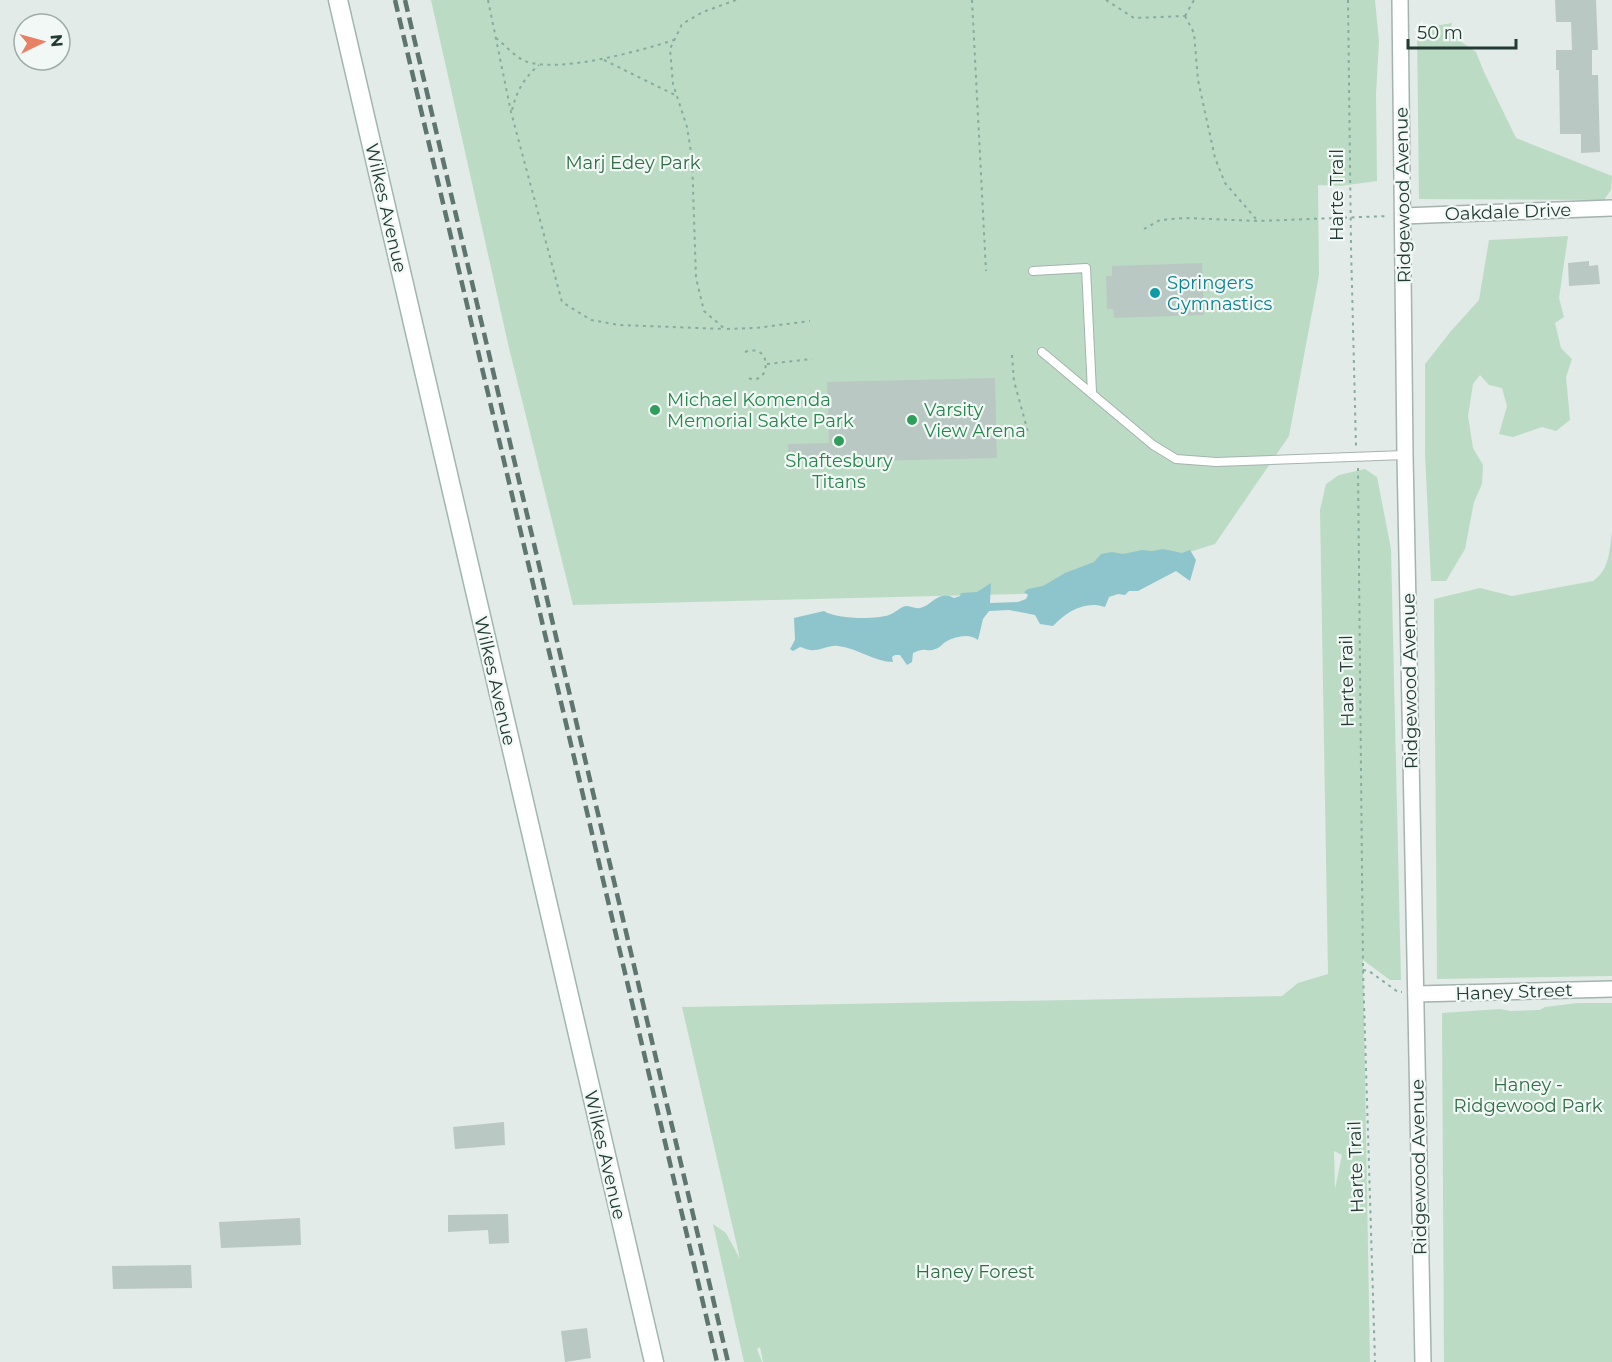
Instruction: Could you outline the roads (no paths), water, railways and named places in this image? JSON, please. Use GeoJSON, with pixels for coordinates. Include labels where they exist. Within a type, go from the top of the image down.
{"type":"FeatureCollection","features":[{"type":"Feature","properties":{"kind":"main road","name":"Wilkes Avenue"},"geometry":{"type":"LineString","coordinates":[[338,0],[654,1362]]}},
{"type":"Feature","properties":{"kind":"street","name":"Ridgewood Avenue"},"geometry":{"type":"LineString","coordinates":[[1400,0],[1405,455],[1423,1362]]}},
{"type":"Feature","properties":{"kind":"street","name":"Oakdale Drive"},"geometry":{"type":"LineString","coordinates":[[1403,216],[1612,208]]}},
{"type":"Feature","properties":{"kind":"street","name":"Haney Street"},"geometry":{"type":"LineString","coordinates":[[1416,994],[1612,989]]}},
{"type":"Feature","properties":{"kind":"lane"},"geometry":{"type":"LineString","coordinates":[[1033,271],[1086,268],[1092,392]]}},
{"type":"Feature","properties":{"kind":"lane"},"geometry":{"type":"LineString","coordinates":[[1042,352],[1153,445],[1176,459],[1206,462],[1405,455]]}},
{"type":"Feature","properties":{"kind":"water"},"geometry":{"type":"Polygon","coordinates":[[[1163,549],[1182,553],[1190,550],[1196,560],[1190,581],[1176,571],[1138,591],[1129,591],[1125,595],[1118,594],[1109,597],[1105,607],[1090,605],[1076,609],[1053,626],[1040,624],[1035,615],[1009,610],[989,611],[983,619],[978,640],[967,636],[955,638],[937,648],[913,653],[912,662],[907,665],[900,655],[892,657],[893,662],[886,661],[838,646],[812,650],[800,647],[793,651],[790,649],[795,640],[794,618],[824,611],[846,617],[883,617],[906,606],[924,607],[944,595],[954,598],[960,596],[961,593],[977,592],[991,583],[990,603],[1018,602],[1026,599],[1028,595],[1024,592],[1028,589],[1043,586],[1065,573],[1094,562],[1101,554],[1163,549]]]}},
{"type":"Feature","properties":{"kind":"railway"},"geometry":{"type":"LineString","coordinates":[[395,0],[717,1362]]}},
{"type":"Feature","properties":{"kind":"railway"},"geometry":{"type":"LineString","coordinates":[[405,0],[728,1362]]}},
{"type":"Feature","properties":{"kind":"place","name":"Springers Gymnastics"},"geometry":{"type":"Point","coordinates":[1155,293]}},
{"type":"Feature","properties":{"kind":"place","name":"Michael Komenda Memorial Sakte Park"},"geometry":{"type":"Point","coordinates":[655,410]}},
{"type":"Feature","properties":{"kind":"place","name":"Varsity View Arena"},"geometry":{"type":"Point","coordinates":[912,420]}},
{"type":"Feature","properties":{"kind":"place","name":"Shaftesbury Titans"},"geometry":{"type":"Point","coordinates":[839,441]}},
{"type":"Feature","properties":{"kind":"park label","name":"Marj Edey Park"},"geometry":{"type":"Point","coordinates":[633,163]}},
{"type":"Feature","properties":{"kind":"park label","name":"Haney - Ridgewood Park"},"geometry":{"type":"Point","coordinates":[1528,1095]}},
{"type":"Feature","properties":{"kind":"park label","name":"Haney Forest"},"geometry":{"type":"Point","coordinates":[975,1272]}}]}
